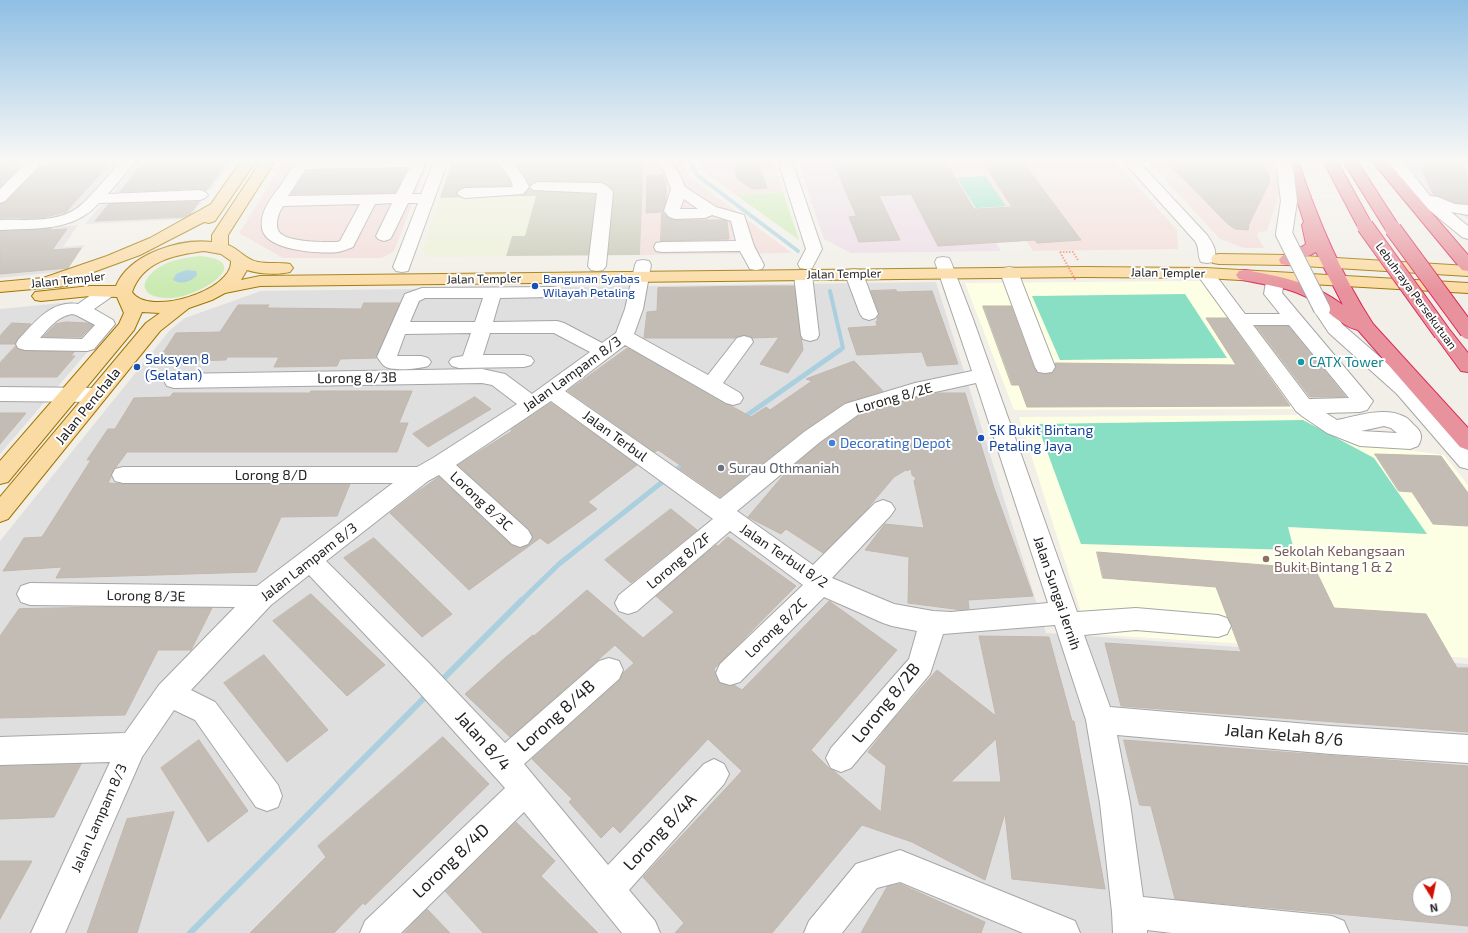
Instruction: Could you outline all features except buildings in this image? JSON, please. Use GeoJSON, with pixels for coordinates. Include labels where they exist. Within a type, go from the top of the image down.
{"type":"FeatureCollection","features":[{"type":"Feature","properties":{"kind":"highway"},"geometry":{"type":"LineString","coordinates":[[1287,260],[1308,251],[1315,245],[1304,205]]}},
{"type":"Feature","properties":{"kind":"highway"},"geometry":{"type":"LineString","coordinates":[[1304,205],[1338,280],[1354,310],[1366,328],[1468,442]]}},
{"type":"Feature","properties":{"kind":"highway","name":"Lebuhraya Persekutuan"},"geometry":{"type":"LineString","coordinates":[[1353,205],[1365,226],[1442,333],[1468,366]]}},
{"type":"Feature","properties":{"kind":"highway","name":"Lebuhraya Persekutuan"},"geometry":{"type":"LineString","coordinates":[[1378,205],[1393,229],[1468,331]]}},
{"type":"Feature","properties":{"kind":"highway"},"geometry":{"type":"LineString","coordinates":[[1416,205],[1468,266]]}},
{"type":"Feature","properties":{"kind":"highway"},"geometry":{"type":"LineString","coordinates":[[1441,234],[1468,250]]}},
{"type":"Feature","properties":{"kind":"highway"},"geometry":{"type":"LineString","coordinates":[[1245,275],[1292,286],[1315,294],[1346,318],[1366,328]]}},
{"type":"Feature","properties":{"kind":"main road"},"geometry":{"type":"LineString","coordinates":[[239,260],[239,268],[233,279],[220,289],[202,298],[182,305],[158,308],[140,306],[120,294],[125,282],[135,270],[149,261],[187,248],[204,246],[220,248],[220,235],[240,205]]}},
{"type":"Feature","properties":{"kind":"main road"},"geometry":{"type":"LineString","coordinates":[[174,252],[189,244],[195,238],[217,207]]}},
{"type":"Feature","properties":{"kind":"main road"},"geometry":{"type":"LineString","coordinates":[[46,283],[82,272],[138,250],[195,221],[217,207]]}},
{"type":"Feature","properties":{"kind":"main road","name":"Jalan Templer"},"geometry":{"type":"LineString","coordinates":[[220,248],[232,252],[239,260],[255,267],[271,268],[597,266],[642,271],[756,265],[854,274],[1078,260],[1206,266],[1245,275],[1468,288]]}},
{"type":"Feature","properties":{"kind":"main road","name":"Jalan Templer"},"geometry":{"type":"LineString","coordinates":[[220,289],[260,281],[642,271],[945,268],[1009,272],[1206,266],[1287,260],[1468,271]]}},
{"type":"Feature","properties":{"kind":"main road","name":"Jalan Templer"},"geometry":{"type":"LineString","coordinates":[[0,287],[100,278],[135,270]]}},
{"type":"Feature","properties":{"kind":"main road","name":"Jalan Templer"},"geometry":{"type":"LineString","coordinates":[[0,300],[90,291],[120,294]]}},
{"type":"Feature","properties":{"kind":"main road","name":"Jalan Penchala"},"geometry":{"type":"LineString","coordinates":[[0,476],[127,326],[133,313],[120,294]]}},
{"type":"Feature","properties":{"kind":"main road","name":"Jalan Penchala"},"geometry":{"type":"LineString","coordinates":[[3,505],[153,327],[182,305]]}},
{"type":"Feature","properties":{"kind":"street"},"geometry":{"type":"LineString","coordinates":[[0,226],[63,220],[79,215],[90,205]]}},
{"type":"Feature","properties":{"kind":"street"},"geometry":{"type":"LineString","coordinates":[[275,205],[270,215],[270,230],[277,240],[308,247],[339,247],[347,244],[367,205]]}},
{"type":"Feature","properties":{"kind":"street"},"geometry":{"type":"LineString","coordinates":[[384,236],[399,205]]}},
{"type":"Feature","properties":{"kind":"street"},"geometry":{"type":"LineString","coordinates":[[402,267],[426,205]]}},
{"type":"Feature","properties":{"kind":"street"},"geometry":{"type":"LineString","coordinates":[[597,266],[604,205]]}},
{"type":"Feature","properties":{"kind":"street"},"geometry":{"type":"LineString","coordinates":[[674,205],[672,211],[675,214],[705,213],[710,210]]}},
{"type":"Feature","properties":{"kind":"street"},"geometry":{"type":"LineString","coordinates":[[702,205],[710,210],[738,218],[746,246],[756,265]]}},
{"type":"Feature","properties":{"kind":"street"},"geometry":{"type":"LineString","coordinates":[[800,205],[814,249],[804,270],[810,335]]}},
{"type":"Feature","properties":{"kind":"street"},"geometry":{"type":"LineString","coordinates":[[1170,205],[1206,245],[1206,266],[1240,320],[1303,406],[1321,421],[1334,428]]}},
{"type":"Feature","properties":{"kind":"street"},"geometry":{"type":"LineString","coordinates":[[1288,205],[1284,234],[1322,309],[1336,329],[1404,389],[1468,461]]}},
{"type":"Feature","properties":{"kind":"street"},"geometry":{"type":"LineString","coordinates":[[1432,205],[1468,234]]}},
{"type":"Feature","properties":{"kind":"street"},"geometry":{"type":"LineString","coordinates":[[1443,205],[1452,208],[1468,210]]}},
{"type":"Feature","properties":{"kind":"street"},"geometry":{"type":"LineString","coordinates":[[662,247],[746,246]]}},
{"type":"Feature","properties":{"kind":"street","name":"Jalan Sungai Jernih"},"geometry":{"type":"LineString","coordinates":[[945,268],[983,375],[1100,720],[1115,803],[1129,923]]}},
{"type":"Feature","properties":{"kind":"street","name":"Jalan Lampam 8/3"},"geometry":{"type":"LineString","coordinates":[[48,933],[132,747],[169,694],[262,597],[420,476],[441,464],[551,391],[624,336],[634,309],[642,271]]}},
{"type":"Feature","properties":{"kind":"street"},"geometry":{"type":"LineString","coordinates":[[1009,272],[1045,367]]}},
{"type":"Feature","properties":{"kind":"street"},"geometry":{"type":"LineString","coordinates":[[854,274],[869,314]]}},
{"type":"Feature","properties":{"kind":"street"},"geometry":{"type":"LineString","coordinates":[[1275,282],[1273,294],[1363,401],[1360,405],[1303,406]]}},
{"type":"Feature","properties":{"kind":"street"},"geometry":{"type":"LineString","coordinates":[[524,361],[392,362],[387,357],[411,298],[422,293],[552,292]]}},
{"type":"Feature","properties":{"kind":"street"},"geometry":{"type":"LineString","coordinates":[[471,362],[493,293]]}},
{"type":"Feature","properties":{"kind":"street"},"geometry":{"type":"LineString","coordinates":[[81,310],[120,294]]}},
{"type":"Feature","properties":{"kind":"street"},"geometry":{"type":"LineString","coordinates":[[1240,320],[1294,320]]}},
{"type":"Feature","properties":{"kind":"street"},"geometry":{"type":"LineString","coordinates":[[398,328],[557,327],[604,352]]}},
{"type":"Feature","properties":{"kind":"street"},"geometry":{"type":"LineString","coordinates":[[624,336],[733,398]]}},
{"type":"Feature","properties":{"kind":"street"},"geometry":{"type":"LineString","coordinates":[[710,386],[744,342]]}},
{"type":"Feature","properties":{"kind":"street","name":"Lorong 8/2E"},"geometry":{"type":"LineString","coordinates":[[724,515],[812,437],[852,409],[915,390],[983,375]]}},
{"type":"Feature","properties":{"kind":"street","name":"Lorong 8/3B"},"geometry":{"type":"LineString","coordinates":[[174,381],[482,376],[498,379],[531,404]]}},
{"type":"Feature","properties":{"kind":"street","name":"Jalan Terbul"},"geometry":{"type":"LineString","coordinates":[[551,391],[678,482]]}},
{"type":"Feature","properties":{"kind":"street"},"geometry":{"type":"LineString","coordinates":[[0,394],[97,395]]}},
{"type":"Feature","properties":{"kind":"street","name":"Lorong 8/3C"},"geometry":{"type":"LineString","coordinates":[[441,464],[520,537]]}},
{"type":"Feature","properties":{"kind":"street","name":"Lorong 8/D"},"geometry":{"type":"LineString","coordinates":[[123,475],[420,476]]}},
{"type":"Feature","properties":{"kind":"street","name":"Jalan Terbul 8/2"},"geometry":{"type":"LineString","coordinates":[[678,482],[818,582],[892,615],[933,622],[951,623],[1066,618],[1100,623],[1136,619],[1218,626]]}},
{"type":"Feature","properties":{"kind":"street","name":"Lorong 8/2C"},"geometry":{"type":"LineString","coordinates":[[730,673],[818,582],[883,509]]}},
{"type":"Feature","properties":{"kind":"street","name":"Lorong 8/2F"},"geometry":{"type":"LineString","coordinates":[[628,603],[724,515]]}},
{"type":"Feature","properties":{"kind":"street","name":"Jalan 8/4"},"geometry":{"type":"LineString","coordinates":[[310,560],[442,696],[504,763],[643,933]]}},
{"type":"Feature","properties":{"kind":"street","name":"Lorong 8/3E"},"geometry":{"type":"LineString","coordinates":[[30,594],[262,597]]}},
{"type":"Feature","properties":{"kind":"street","name":"Lorong 8/2B"},"geometry":{"type":"LineString","coordinates":[[841,758],[920,665],[933,622]]}},
{"type":"Feature","properties":{"kind":"street","name":"Lorong 8/4B"},"geometry":{"type":"LineString","coordinates":[[504,763],[609,670]]}},
{"type":"Feature","properties":{"kind":"street"},"geometry":{"type":"LineString","coordinates":[[169,694],[205,712],[267,796]]}},
{"type":"Feature","properties":{"kind":"street","name":"Jalan Kelah 8/6"},"geometry":{"type":"LineString","coordinates":[[1100,720],[1331,740],[1468,749]]}},
{"type":"Feature","properties":{"kind":"street"},"geometry":{"type":"LineString","coordinates":[[0,751],[132,747]]}},
{"type":"Feature","properties":{"kind":"street","name":"Lorong 8/4A"},"geometry":{"type":"LineString","coordinates":[[607,889],[714,774]]}},
{"type":"Feature","properties":{"kind":"street","name":"Lorong 8/4D"},"geometry":{"type":"LineString","coordinates":[[377,933],[525,790]]}},
{"type":"Feature","properties":{"kind":"street"},"geometry":{"type":"LineString","coordinates":[[821,933],[867,875],[900,866],[1064,933]]}},
{"type":"Feature","properties":{"kind":"street"},"geometry":{"type":"LineString","coordinates":[[1129,923],[1332,933]]}},
{"type":"Feature","properties":{"kind":"path"},"geometry":{"type":"LineString","coordinates":[[1076,281],[1060,252],[1073,252],[1078,260]]}},
{"type":"Feature","properties":{"kind":"shaded area"},"geometry":{"type":"Polygon","coordinates":[[[2,205],[80,205],[75,210],[56,217],[0,220],[0,206],[2,205]]]}},
{"type":"Feature","properties":{"kind":"shaded area"},"geometry":{"type":"Polygon","coordinates":[[[101,205],[200,205],[189,219],[85,224],[101,205]]]}},
{"type":"Feature","properties":{"kind":"shaded area"},"geometry":{"type":"Polygon","coordinates":[[[257,205],[412,205],[394,251],[382,258],[283,258],[239,233],[257,205]]]}},
{"type":"Feature","properties":{"kind":"shaded area"},"geometry":{"type":"Polygon","coordinates":[[[438,205],[534,205],[525,236],[512,236],[505,256],[432,257],[422,251],[438,205]]]}},
{"type":"Feature","properties":{"kind":"shaded area"},"geometry":{"type":"Polygon","coordinates":[[[531,205],[642,205],[640,255],[506,256],[512,236],[531,205]]]}},
{"type":"Feature","properties":{"kind":"shaded area"},"geometry":{"type":"Polygon","coordinates":[[[642,205],[727,205],[792,253],[640,255],[642,205]]]}},
{"type":"Feature","properties":{"kind":"shaded area"},"geometry":{"type":"Polygon","coordinates":[[[813,205],[973,205],[1001,251],[851,253],[824,239],[813,205]]]}},
{"type":"Feature","properties":{"kind":"shaded area"},"geometry":{"type":"Polygon","coordinates":[[[973,205],[1154,205],[1177,230],[1178,249],[1033,251],[1003,207],[975,208],[973,205]]]}},
{"type":"Feature","properties":{"kind":"shaded area"},"geometry":{"type":"Polygon","coordinates":[[[1188,205],[1276,205],[1267,231],[1259,232],[1257,235],[1264,248],[1244,248],[1220,239],[1188,205]]]}},
{"type":"Feature","properties":{"kind":"shaded area"},"geometry":{"type":"Polygon","coordinates":[[[1441,205],[1468,205],[1468,219],[1441,205]]]}},
{"type":"Feature","properties":{"kind":"shaded area"},"geometry":{"type":"Polygon","coordinates":[[[78,225],[63,247],[85,245],[66,271],[0,278],[0,231],[78,225]]]}},
{"type":"Feature","properties":{"kind":"shaded area"},"geometry":{"type":"Polygon","coordinates":[[[1203,281],[1296,409],[1014,410],[965,283],[1203,281]]]}},
{"type":"Feature","properties":{"kind":"shaded area"},"geometry":{"type":"Polygon","coordinates":[[[936,282],[1046,633],[1468,664],[1468,933],[0,933],[0,541],[170,330],[185,318],[261,291],[936,282]]]}},
{"type":"Feature","properties":{"kind":"shaded area"},"geometry":{"type":"Polygon","coordinates":[[[72,302],[113,322],[0,454],[0,309],[72,302]]]}},
{"type":"Feature","properties":{"kind":"shaded area","name":"Sekolah Kebangsaan Bukit Bintang 1 & 2"},"geometry":{"type":"Polygon","coordinates":[[[1301,415],[1369,445],[1444,455],[1468,485],[1468,658],[1088,634],[1019,417],[1301,415]]]}},
{"type":"Feature","properties":{"kind":"green space"},"geometry":{"type":"Polygon","coordinates":[[[749,205],[787,205],[799,240],[749,205]]]}},
{"type":"Feature","properties":{"kind":"green space"},"geometry":{"type":"Polygon","coordinates":[[[974,205],[1005,205],[1006,206],[976,208],[974,205]]]}},
{"type":"Feature","properties":{"kind":"green space"},"geometry":{"type":"Polygon","coordinates":[[[201,256],[217,259],[224,265],[223,272],[217,279],[207,286],[195,292],[171,298],[152,295],[147,292],[145,282],[154,271],[163,265],[172,261],[201,256]]]}},
{"type":"Feature","properties":{"kind":"green space"},"geometry":{"type":"Polygon","coordinates":[[[1185,294],[1227,358],[1060,360],[1032,296],[1185,294]]]}},
{"type":"Feature","properties":{"kind":"green space"},"geometry":{"type":"Polygon","coordinates":[[[1303,420],[1374,458],[1427,534],[1288,527],[1294,550],[1081,544],[1037,424],[1303,420]]]}},
{"type":"Feature","properties":{"kind":"water"},"geometry":{"type":"Polygon","coordinates":[[[186,270],[196,271],[197,275],[186,282],[176,282],[173,280],[176,274],[186,270]]]}},
{"type":"Feature","properties":{"kind":"waterway"},"geometry":{"type":"LineString","coordinates":[[736,205],[798,251]]}},
{"type":"Feature","properties":{"kind":"waterway"},"geometry":{"type":"LineString","coordinates":[[830,291],[843,348],[839,351]]}},
{"type":"Feature","properties":{"kind":"waterway"},"geometry":{"type":"LineString","coordinates":[[743,418],[840,350]]}},
{"type":"Feature","properties":{"kind":"waterway"},"geometry":{"type":"LineString","coordinates":[[672,474],[686,462]]}},
{"type":"Feature","properties":{"kind":"waterway"},"geometry":{"type":"LineString","coordinates":[[521,601],[559,564],[666,479]]}},
{"type":"Feature","properties":{"kind":"waterway"},"geometry":{"type":"LineString","coordinates":[[439,683],[521,601]]}},
{"type":"Feature","properties":{"kind":"waterway"},"geometry":{"type":"LineString","coordinates":[[190,933],[428,694]]}},
{"type":"Feature","properties":{"kind":"place","name":"Bangunan Syabas Wilayah Petaling"},"geometry":{"type":"Point","coordinates":[535,286]}},
{"type":"Feature","properties":{"kind":"place","name":"CATX Tower"},"geometry":{"type":"Point","coordinates":[1301,362]}},
{"type":"Feature","properties":{"kind":"place","name":"Seksyen 8 (Selatan)"},"geometry":{"type":"Point","coordinates":[137,367]}},
{"type":"Feature","properties":{"kind":"place","name":"SK Bukit Bintang Petaling Jaya"},"geometry":{"type":"Point","coordinates":[981,438]}},
{"type":"Feature","properties":{"kind":"place","name":"Decorating Depot"},"geometry":{"type":"Point","coordinates":[832,443]}},
{"type":"Feature","properties":{"kind":"place","name":"Surau Othmaniah"},"geometry":{"type":"Point","coordinates":[721,468]}},
{"type":"Feature","properties":{"kind":"place","name":"Sekolah Kebangsaan Bukit Bintang 1 & 2"},"geometry":{"type":"Point","coordinates":[1266,559]}}]}
